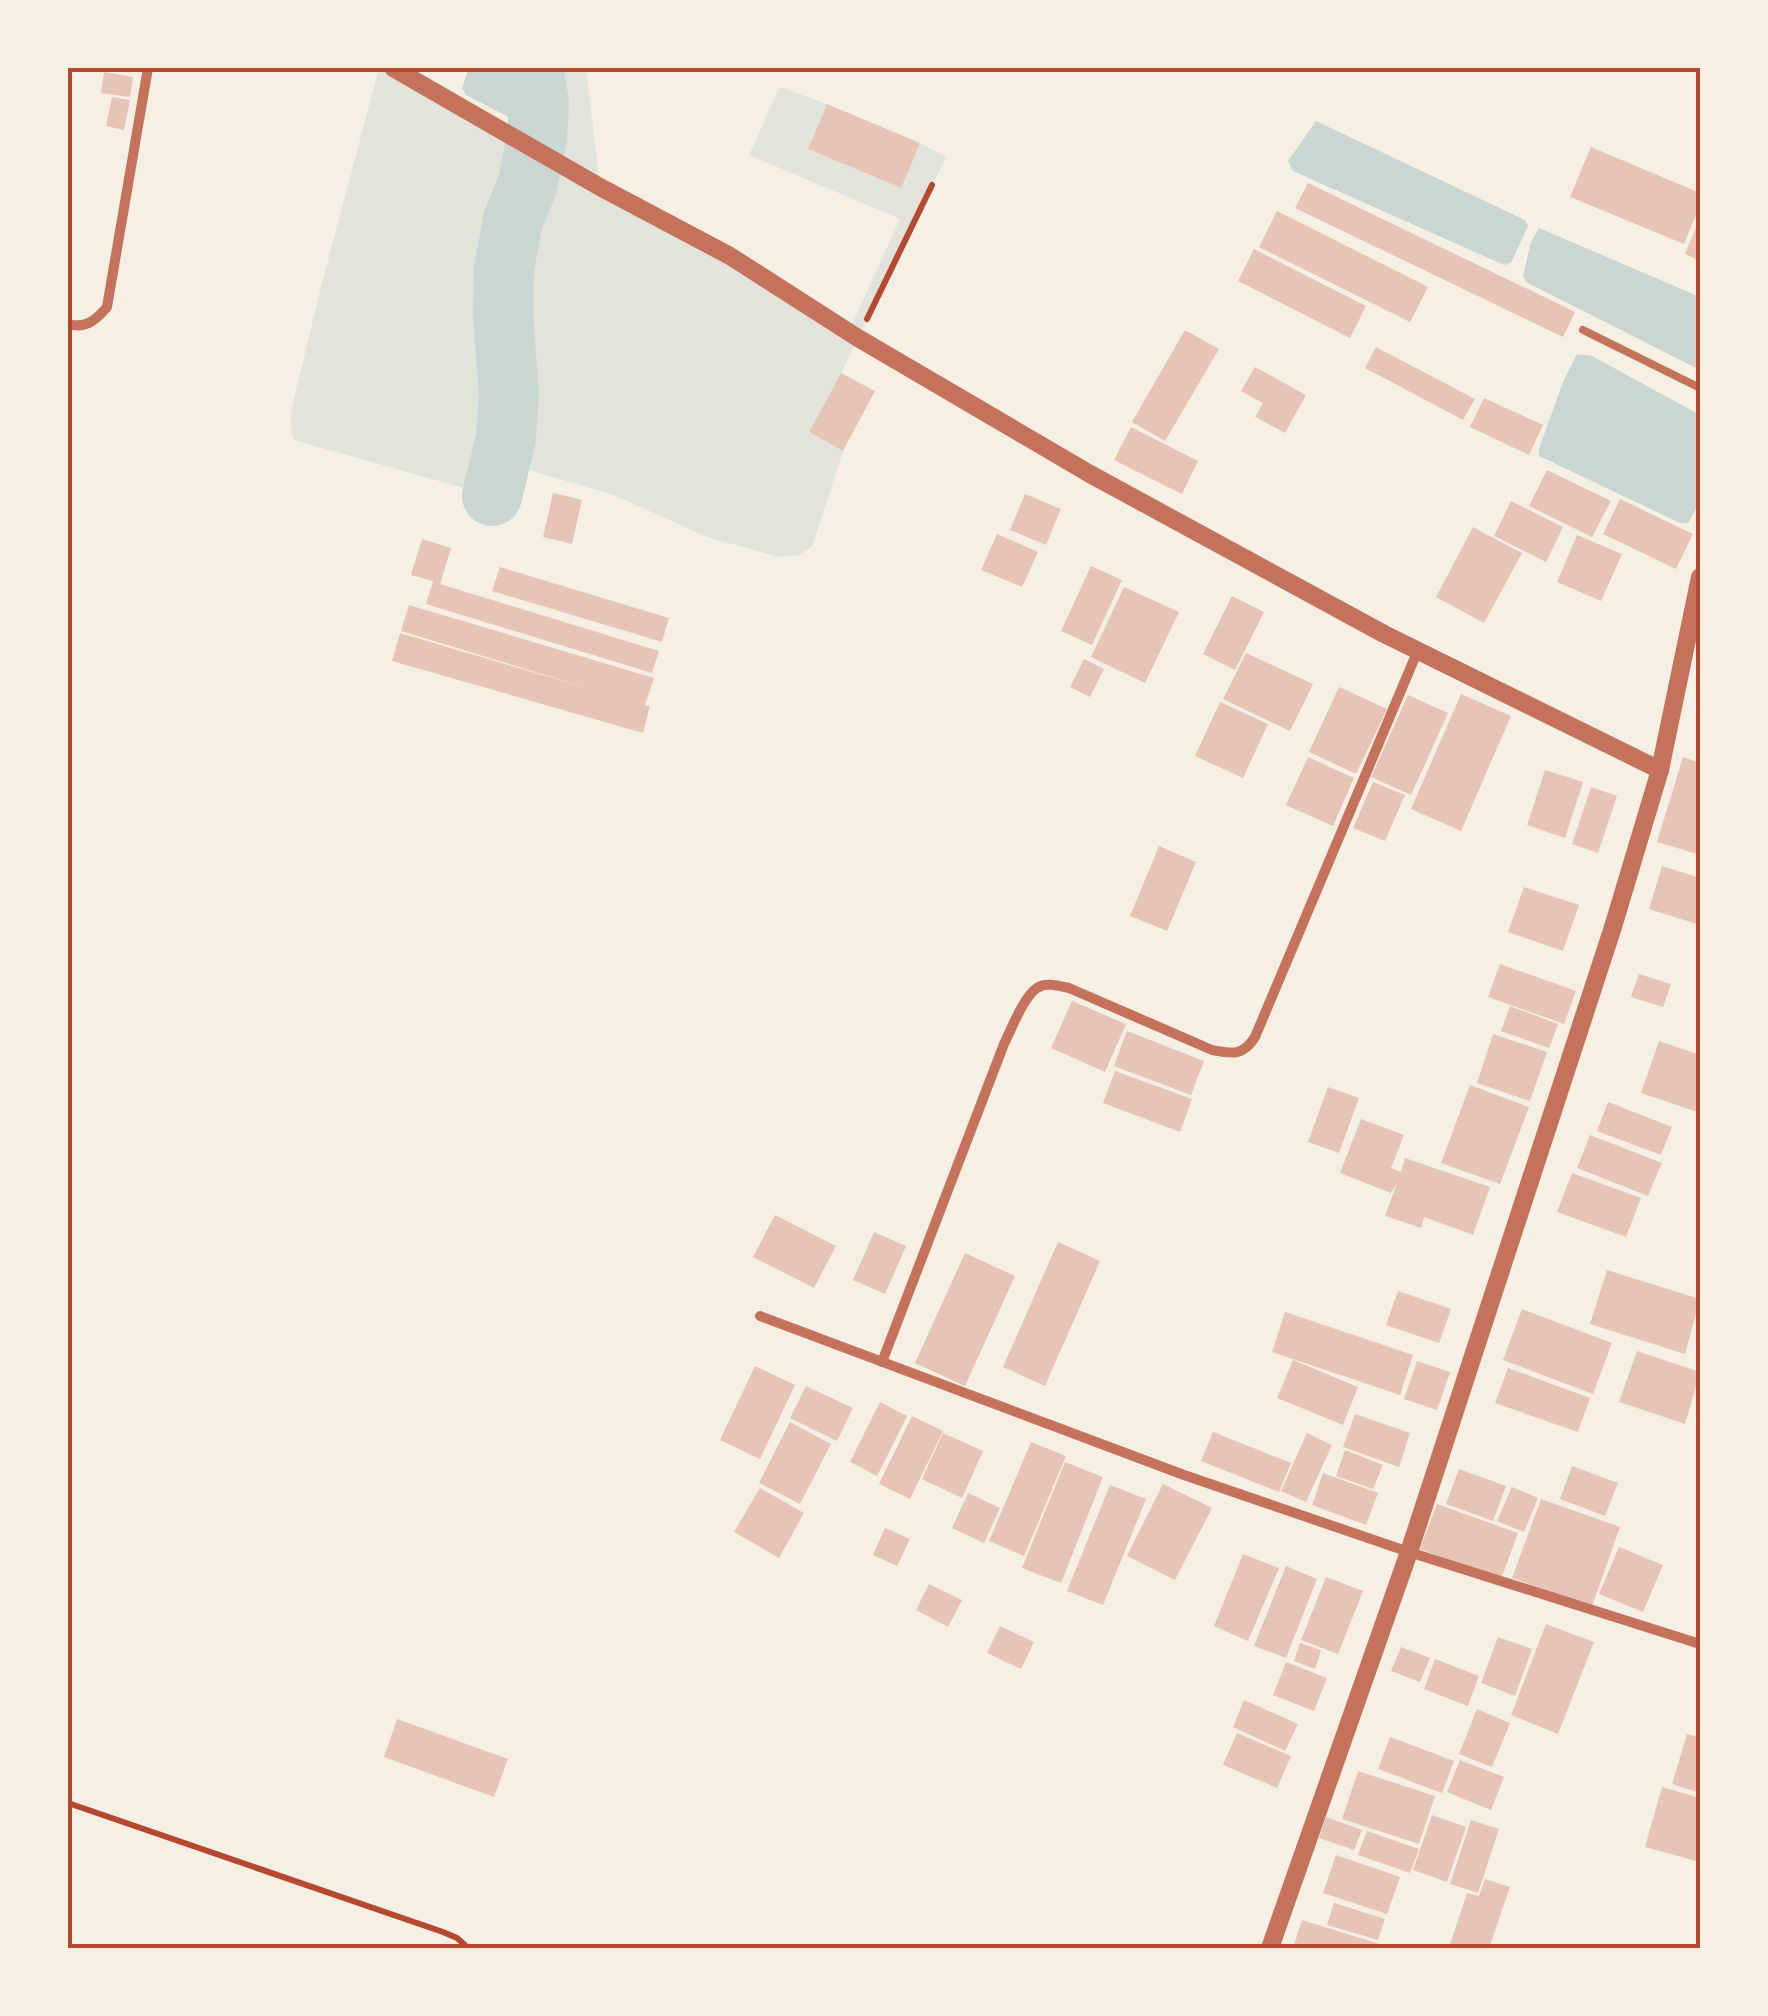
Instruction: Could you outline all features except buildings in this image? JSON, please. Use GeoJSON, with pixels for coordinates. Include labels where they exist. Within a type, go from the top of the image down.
{"type":"FeatureCollection","features":[{"type":"Feature","properties":{"kind":"street"},"geometry":{"type":"LineString","coordinates":[[68,324],[78,327],[95,321],[107,307],[148,68]]}},
{"type":"Feature","properties":{"kind":"street"},"geometry":{"type":"LineString","coordinates":[[393,68],[730,256],[858,338],[1090,474],[1418,650],[1660,770]]}},
{"type":"Feature","properties":{"kind":"street"},"geometry":{"type":"LineString","coordinates":[[1270,1948],[1409,1552],[1613,927],[1660,770],[1700,577]]}},
{"type":"Feature","properties":{"kind":"street"},"geometry":{"type":"LineString","coordinates":[[882,1362],[1004,1044],[1036,988],[1048,984],[1069,988],[1212,1050],[1231,1054],[1248,1048],[1418,650]]}},
{"type":"Feature","properties":{"kind":"street"},"geometry":{"type":"LineString","coordinates":[[760,1316],[1184,1475],[1409,1552],[1700,1644]]}},
{"type":"Feature","properties":{"kind":"lane"},"geometry":{"type":"LineString","coordinates":[[1583,330],[1700,388]]}},
{"type":"Feature","properties":{"kind":"path"},"geometry":{"type":"LineString","coordinates":[[858,338],[932,184]]}},
{"type":"Feature","properties":{"kind":"path"},"geometry":{"type":"LineString","coordinates":[[68,1803],[443,1932],[458,1938],[465,1948]]}},
{"type":"Feature","properties":{"kind":"shaded area"},"geometry":{"type":"Polygon","coordinates":[[[379,68],[393,68],[535,148],[539,103],[533,68],[586,68],[600,187],[849,331],[900,219],[749,155],[780,87],[827,104],[808,149],[900,188],[920,143],[946,157],[809,432],[843,451],[812,547],[799,555],[779,557],[707,537],[614,495],[501,462],[492,496],[294,440],[291,411],[379,68]]]}},
{"type":"Feature","properties":{"kind":"shaded area"},"geometry":{"type":"Polygon","coordinates":[[[469,68],[515,68],[529,95],[526,126],[466,95],[462,88],[469,68]]]}},
{"type":"Feature","properties":{"kind":"shaded area"},"geometry":{"type":"Polygon","coordinates":[[[1316,121],[1525,220],[1528,226],[1511,263],[1504,265],[1293,171],[1288,161],[1316,121]]]}},
{"type":"Feature","properties":{"kind":"shaded area"},"geometry":{"type":"Polygon","coordinates":[[[1539,228],[1700,297],[1700,370],[1526,282],[1523,276],[1531,242],[1539,228]]]}},
{"type":"Feature","properties":{"kind":"shaded area"},"geometry":{"type":"Polygon","coordinates":[[[1577,354],[1592,356],[1700,415],[1701,485],[1695,512],[1688,523],[1680,523],[1539,456],[1563,382],[1577,354]]]}},
{"type":"Feature","properties":{"kind":"waterway"},"geometry":{"type":"LineString","coordinates":[[492,496],[506,438],[509,394],[504,269],[513,220],[527,186],[537,138],[539,103],[533,68]]}}]}
